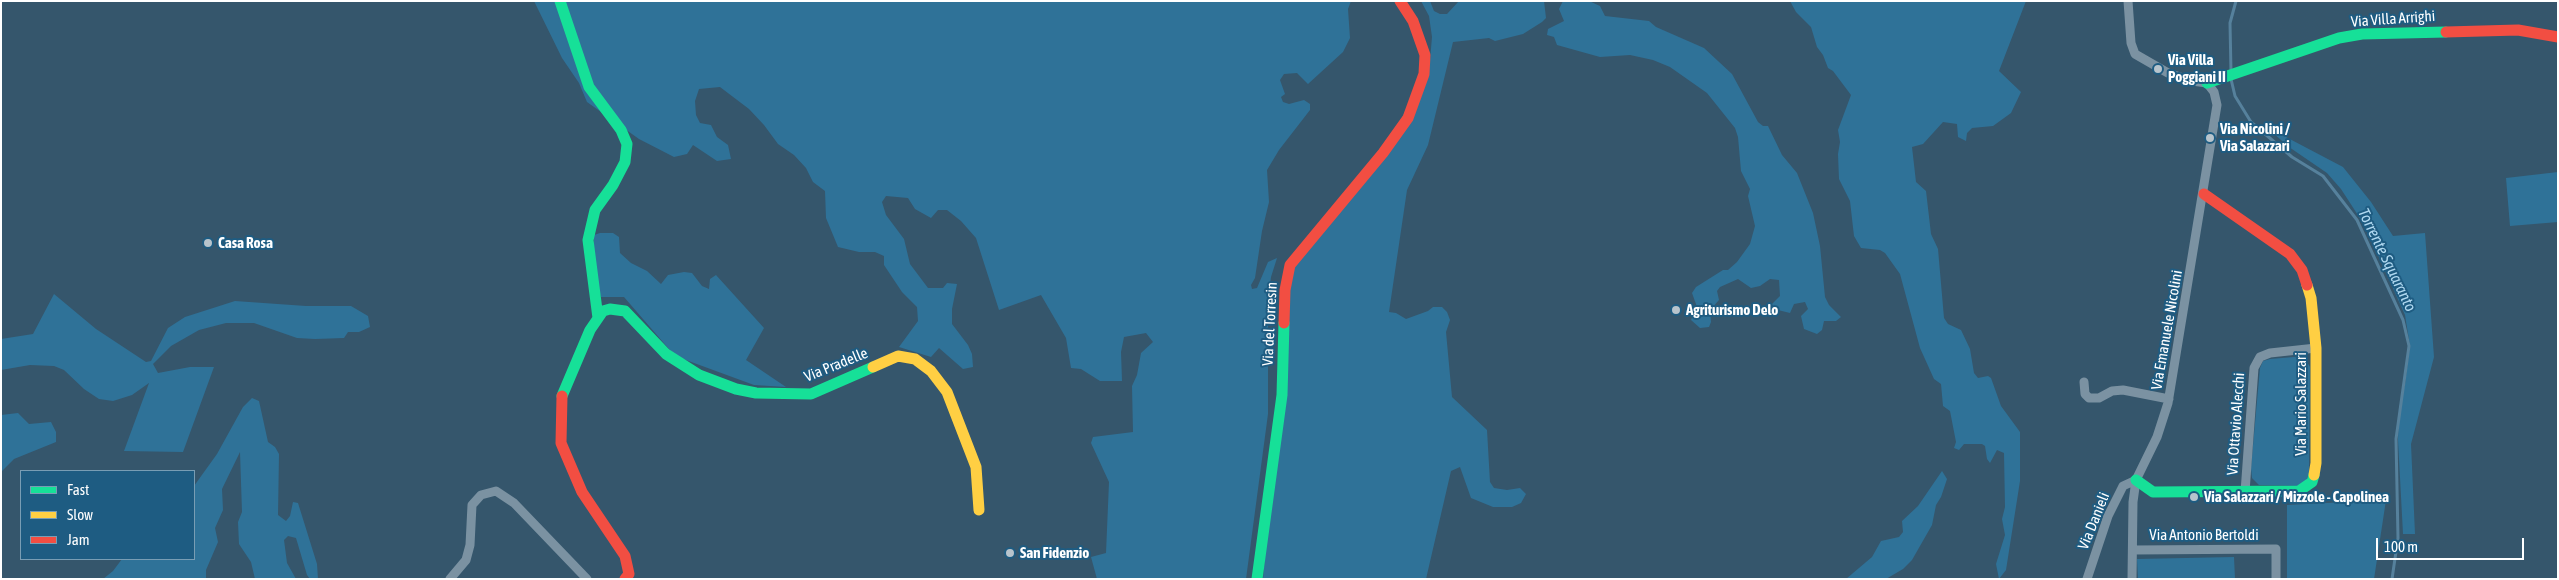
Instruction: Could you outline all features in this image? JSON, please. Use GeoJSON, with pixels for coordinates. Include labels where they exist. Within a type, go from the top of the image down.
{"type":"FeatureCollection","features":[{"type":"Feature","properties":{"kind":"street"},"geometry":{"type":"LineString","coordinates":[[560,1],[589,87],[621,130],[627,144],[625,162],[613,186],[595,210],[588,240],[598,318],[590,330],[562,392],[561,443],[582,492],[625,556],[629,574],[625,579]]}},
{"type":"Feature","properties":{"kind":"street","name":"Via del Torresin"},"geometry":{"type":"LineString","coordinates":[[1256,579],[1266,526],[1282,395],[1285,290],[1290,265],[1383,153],[1408,118],[1424,74],[1425,55],[1413,21],[1400,1]]}},
{"type":"Feature","properties":{"kind":"street"},"geometry":{"type":"LineString","coordinates":[[2128,1],[2131,43],[2135,54],[2168,73],[2192,81],[2210,81]]}},
{"type":"Feature","properties":{"kind":"street","name":"Via Villa Arrighi"},"geometry":{"type":"LineString","coordinates":[[2210,81],[2339,38],[2362,34],[2518,30],[2558,37]]}},
{"type":"Feature","properties":{"kind":"street","name":"Via Emanuele Nicolini"},"geometry":{"type":"LineString","coordinates":[[2132,579],[2133,502],[2136,480],[2157,437],[2169,399],[2204,194],[2217,105],[2210,81]]}},
{"type":"Feature","properties":{"kind":"street","name":"Via Mario Salazzari"},"geometry":{"type":"LineString","coordinates":[[2136,480],[2153,492],[2299,491],[2312,482],[2316,463],[2316,348],[2311,298],[2302,270],[2290,254],[2204,194]]}},
{"type":"Feature","properties":{"kind":"street","name":"Via Pradelle"},"geometry":{"type":"LineString","coordinates":[[598,318],[603,311],[610,309],[625,311],[666,354],[681,364],[699,375],[736,389],[756,393],[811,394],[898,356],[914,359],[931,371],[947,392],[976,467],[979,510]]}},
{"type":"Feature","properties":{"kind":"street","name":"Via Ottavio Alecchi"},"geometry":{"type":"LineString","coordinates":[[2245,492],[2254,368],[2260,357],[2270,353],[2316,348]]}},
{"type":"Feature","properties":{"kind":"street"},"geometry":{"type":"LineString","coordinates":[[2084,382],[2085,394],[2089,398],[2098,398],[2112,391],[2123,390],[2169,399]]}},
{"type":"Feature","properties":{"kind":"street","name":"Via Danieli"},"geometry":{"type":"LineString","coordinates":[[2087,579],[2108,516],[2123,486],[2136,480]]}},
{"type":"Feature","properties":{"kind":"street"},"geometry":{"type":"LineString","coordinates":[[450,579],[466,560],[470,545],[472,505],[481,495],[496,491],[514,503],[586,579]]}},
{"type":"Feature","properties":{"kind":"street","name":"Via Antonio Bertoldi"},"geometry":{"type":"LineString","coordinates":[[2133,550],[2276,549],[2276,579]]}},
{"type":"Feature","properties":{"kind":"shaded area"},"geometry":{"type":"Polygon","coordinates":[[[534,1],[1351,1],[1348,9],[1350,38],[1343,52],[1308,84],[1297,73],[1284,74],[1280,80],[1285,94],[1281,97],[1283,102],[1289,104],[1304,100],[1310,104],[1310,110],[1279,150],[1267,170],[1269,202],[1262,231],[1255,278],[1251,285],[1252,289],[1257,288],[1268,262],[1277,258],[1271,277],[1268,302],[1268,414],[1246,579],[1097,579],[1091,557],[1106,553],[1109,482],[1091,443],[1093,437],[1133,432],[1132,386],[1137,375],[1141,353],[1153,342],[1146,333],[1124,337],[1121,352],[1122,381],[1100,381],[1081,369],[1071,368],[1066,338],[1041,295],[999,310],[976,238],[961,221],[947,210],[938,210],[931,218],[915,209],[908,198],[886,196],[882,202],[886,215],[904,239],[910,264],[928,288],[943,288],[947,283],[957,284],[952,309],[952,324],[968,345],[972,354],[973,367],[963,369],[939,348],[931,357],[899,347],[918,321],[917,307],[902,292],[884,265],[884,256],[875,252],[859,252],[838,247],[826,218],[825,191],[813,182],[806,168],[794,155],[778,144],[749,109],[720,87],[699,89],[695,101],[696,115],[700,123],[711,125],[717,137],[728,145],[731,159],[717,161],[693,145],[687,154],[674,157],[639,139],[587,102],[579,83],[562,58],[534,1]]]}},
{"type":"Feature","properties":{"kind":"shaded area"},"geometry":{"type":"Polygon","coordinates":[[[1421,1],[1430,1],[1434,11],[1440,14],[1447,14],[1459,1],[1544,1],[1546,18],[1523,34],[1495,41],[1489,38],[1453,42],[1428,145],[1407,190],[1389,312],[1396,313],[1406,319],[1428,311],[1433,307],[1442,307],[1447,312],[1450,320],[1446,332],[1452,397],[1487,430],[1490,482],[1494,488],[1507,490],[1520,488],[1526,494],[1521,503],[1512,507],[1493,507],[1471,498],[1460,467],[1451,471],[1426,579],[1263,579],[1289,274],[1393,136],[1430,60],[1432,37],[1429,16],[1421,1]]]}},
{"type":"Feature","properties":{"kind":"shaded area"},"geometry":{"type":"Polygon","coordinates":[[[1563,1],[1589,1],[1600,6],[1605,16],[1649,21],[1656,27],[1704,48],[1732,74],[1758,122],[1763,126],[1768,126],[1782,155],[1797,173],[1813,213],[1820,246],[1825,297],[1829,305],[1841,317],[1836,321],[1824,321],[1822,330],[1817,334],[1804,329],[1801,316],[1808,309],[1805,302],[1794,304],[1790,313],[1774,309],[1772,304],[1780,296],[1779,280],[1770,279],[1760,286],[1751,288],[1738,279],[1720,287],[1717,291],[1719,300],[1710,310],[1711,322],[1709,327],[1700,328],[1691,320],[1697,307],[1692,293],[1696,287],[1723,270],[1728,270],[1737,262],[1750,244],[1755,226],[1748,196],[1750,189],[1741,171],[1738,137],[1735,128],[1707,93],[1670,67],[1653,60],[1630,55],[1600,57],[1557,45],[1554,37],[1547,35],[1548,29],[1564,21],[1559,9],[1563,1]]]}},
{"type":"Feature","properties":{"kind":"shaded area"},"geometry":{"type":"Polygon","coordinates":[[[1790,1],[2026,1],[1999,71],[2021,92],[2011,113],[1993,126],[1972,128],[1967,133],[1966,141],[1958,137],[1957,124],[1943,122],[1923,144],[1912,147],[1916,182],[1926,191],[1931,234],[1938,249],[1944,318],[1948,324],[1961,330],[1970,349],[1974,373],[1978,378],[1988,376],[1991,378],[2001,406],[2020,432],[2020,481],[2006,570],[1999,579],[1996,564],[2005,535],[2002,519],[2005,507],[2004,453],[1997,450],[1990,463],[1987,459],[1985,446],[1982,444],[1964,444],[1959,450],[1954,448],[1956,442],[1950,411],[1943,406],[1941,384],[1934,379],[1920,348],[1900,274],[1885,253],[1880,250],[1861,248],[1854,236],[1850,201],[1839,179],[1838,154],[1840,142],[1838,130],[1851,95],[1833,71],[1828,68],[1823,55],[1817,47],[1811,27],[1796,12],[1790,1]]]}},
{"type":"Feature","properties":{"kind":"shaded area"},"geometry":{"type":"Polygon","coordinates":[[[2265,126],[2343,167],[2371,202],[2393,236],[2425,233],[2434,357],[2411,444],[2415,534],[2403,534],[2398,440],[2399,408],[2405,384],[2410,346],[2405,315],[2365,226],[2341,189],[2327,173],[2289,147],[2265,126]]]}},
{"type":"Feature","properties":{"kind":"shaded area"},"geometry":{"type":"Polygon","coordinates":[[[2558,172],[2558,222],[2510,226],[2506,178],[2558,172]]]}},
{"type":"Feature","properties":{"kind":"shaded area"},"geometry":{"type":"Polygon","coordinates":[[[613,233],[619,237],[620,253],[631,263],[647,271],[661,284],[668,275],[684,272],[692,273],[702,286],[709,289],[710,279],[716,275],[764,328],[746,360],[786,387],[754,385],[675,356],[624,297],[601,297],[594,278],[594,235],[613,233]]]}},
{"type":"Feature","properties":{"kind":"shaded area"},"geometry":{"type":"Polygon","coordinates":[[[54,294],[96,329],[146,362],[151,361],[168,328],[185,317],[235,301],[306,306],[351,306],[368,316],[370,327],[359,332],[348,332],[344,338],[315,339],[297,338],[254,323],[226,323],[199,330],[171,346],[153,364],[158,373],[190,367],[214,367],[183,452],[124,451],[149,383],[132,395],[113,401],[99,399],[84,389],[64,370],[54,366],[30,365],[1,370],[1,339],[33,334],[54,294]]]}},
{"type":"Feature","properties":{"kind":"shaded area"},"geometry":{"type":"Polygon","coordinates":[[[2294,357],[2305,359],[2310,367],[2309,473],[2306,481],[2299,486],[2259,485],[2252,478],[2251,468],[2260,368],[2263,361],[2294,357]]]}},
{"type":"Feature","properties":{"kind":"shaded area"},"geometry":{"type":"Polygon","coordinates":[[[252,398],[259,401],[268,442],[275,447],[279,454],[278,515],[286,521],[290,516],[293,502],[298,503],[317,564],[318,579],[310,579],[307,575],[296,538],[288,536],[284,540],[287,563],[296,579],[255,579],[251,562],[239,544],[238,522],[242,512],[240,452],[222,489],[223,510],[215,528],[218,542],[206,570],[206,579],[103,579],[113,571],[121,560],[195,560],[195,485],[217,454],[243,407],[252,398]]]}},
{"type":"Feature","properties":{"kind":"shaded area"},"geometry":{"type":"Polygon","coordinates":[[[18,413],[29,424],[51,422],[56,432],[56,442],[14,459],[1,472],[1,415],[18,413]]]}},
{"type":"Feature","properties":{"kind":"shaded area"},"geometry":{"type":"Polygon","coordinates":[[[1942,471],[1947,479],[1936,505],[1932,525],[1912,560],[1903,569],[1886,579],[1846,579],[1872,557],[1881,541],[1899,537],[1903,532],[1902,521],[1918,506],[1942,471]]]}},
{"type":"Feature","properties":{"kind":"shaded area"},"geometry":{"type":"Polygon","coordinates":[[[2386,500],[2374,579],[2287,579],[2287,505],[2386,500]]]}},
{"type":"Feature","properties":{"kind":"shaded area"},"geometry":{"type":"Polygon","coordinates":[[[2234,557],[2235,579],[2138,579],[2137,559],[2234,557]]]}},
{"type":"Feature","properties":{"kind":"waterway","name":"Torrente Squaranto"},"geometry":{"type":"LineString","coordinates":[[2231,72],[2230,23],[2236,1]]}},
{"type":"Feature","properties":{"kind":"waterway","name":"Torrente Squaranto"},"geometry":{"type":"LineString","coordinates":[[2231,79],[2235,96],[2251,122],[2292,157],[2323,176],[2357,220],[2403,320],[2409,346],[2396,439],[2398,538],[2392,579]]}},
{"type":"Feature","properties":{"kind":"traffic: fast"},"geometry":{"type":"LineString","coordinates":[[560,1],[589,87],[621,130],[627,144],[625,162],[613,185],[595,210],[588,240],[598,318]]}},
{"type":"Feature","properties":{"kind":"traffic: fast"},"geometry":{"type":"LineString","coordinates":[[2207,83],[2339,38],[2362,34],[2446,32]]}},
{"type":"Feature","properties":{"kind":"traffic: fast"},"geometry":{"type":"LineString","coordinates":[[562,396],[590,330],[603,311],[610,309],[625,311],[666,354],[699,375],[736,389],[756,393],[811,394],[873,367]]}},
{"type":"Feature","properties":{"kind":"traffic: fast"},"geometry":{"type":"LineString","coordinates":[[1257,579],[1282,395],[1284,323]]}},
{"type":"Feature","properties":{"kind":"traffic: fast"},"geometry":{"type":"LineString","coordinates":[[2136,480],[2153,492],[2299,491],[2312,482],[2314,475]]}},
{"type":"Feature","properties":{"kind":"traffic: slow"},"geometry":{"type":"LineString","coordinates":[[2307,285],[2311,298],[2316,348],[2316,463],[2314,475]]}},
{"type":"Feature","properties":{"kind":"traffic: slow"},"geometry":{"type":"LineString","coordinates":[[873,367],[898,356],[915,359],[931,371],[947,392],[976,467],[979,510]]}},
{"type":"Feature","properties":{"kind":"traffic: jam"},"geometry":{"type":"LineString","coordinates":[[1284,323],[1285,290],[1290,265],[1383,153],[1408,118],[1424,74],[1425,55],[1413,21],[1400,1]]}},
{"type":"Feature","properties":{"kind":"traffic: jam"},"geometry":{"type":"LineString","coordinates":[[2446,32],[2518,30],[2558,37]]}},
{"type":"Feature","properties":{"kind":"traffic: jam"},"geometry":{"type":"LineString","coordinates":[[2204,194],[2290,254],[2302,270],[2307,285]]}},
{"type":"Feature","properties":{"kind":"traffic: jam"},"geometry":{"type":"LineString","coordinates":[[562,396],[561,443],[582,492],[625,556],[629,574],[625,579]]}},
{"type":"Feature","properties":{"kind":"place","name":"Via Villa Poggiani II"},"geometry":{"type":"Point","coordinates":[2158,69]}},
{"type":"Feature","properties":{"kind":"place","name":"Via Nicolini / Via Salazzari"},"geometry":{"type":"Point","coordinates":[2210,138]}},
{"type":"Feature","properties":{"kind":"place","name":"Casa Rosa"},"geometry":{"type":"Point","coordinates":[208,243]}},
{"type":"Feature","properties":{"kind":"place","name":"Agriturismo Delo"},"geometry":{"type":"Point","coordinates":[1676,310]}},
{"type":"Feature","properties":{"kind":"place","name":"Via Salazzari / Mizzole - Capolinea"},"geometry":{"type":"Point","coordinates":[2194,497]}},
{"type":"Feature","properties":{"kind":"place","name":"San Fidenzio"},"geometry":{"type":"Point","coordinates":[1010,553]}}]}
